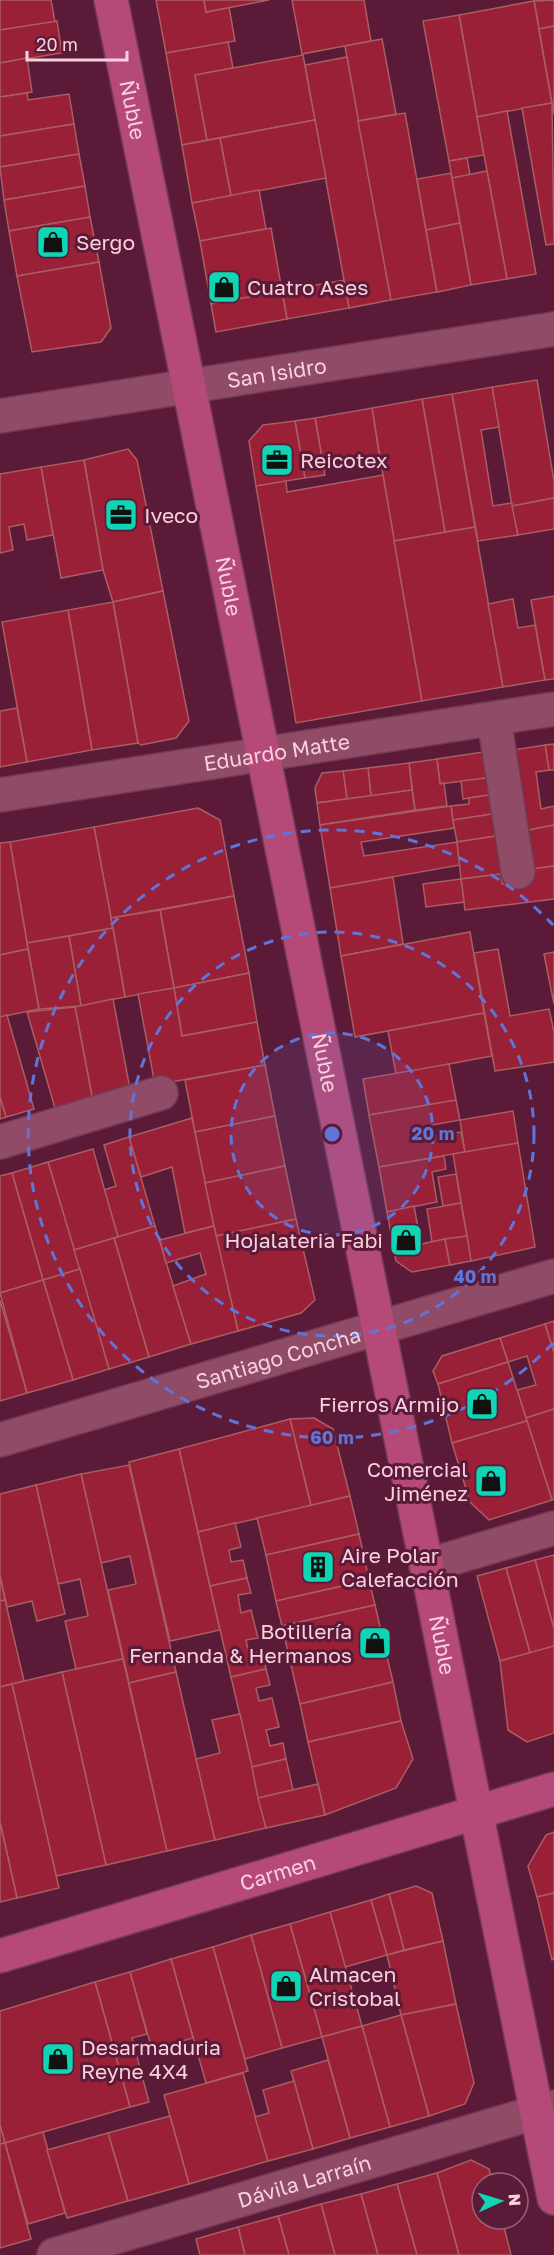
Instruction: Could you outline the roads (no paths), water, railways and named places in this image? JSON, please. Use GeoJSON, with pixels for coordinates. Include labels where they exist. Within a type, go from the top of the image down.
{"type":"FeatureCollection","features":[{"type":"Feature","properties":{"kind":"main road","name":"Ñuble"},"geometry":{"type":"LineString","coordinates":[[111,0],[476,1812],[545,2110],[554,2198]]}},
{"type":"Feature","properties":{"kind":"main road","name":"Carmen"},"geometry":{"type":"LineString","coordinates":[[0,1956],[554,1789]]}},
{"type":"Feature","properties":{"kind":"street","name":"San Isidro"},"geometry":{"type":"LineString","coordinates":[[0,416],[554,329]]}},
{"type":"Feature","properties":{"kind":"street","name":"Eduardo Matte"},"geometry":{"type":"LineString","coordinates":[[0,795],[554,709]]}},
{"type":"Feature","properties":{"kind":"street"},"geometry":{"type":"LineString","coordinates":[[494,719],[518,872]]}},
{"type":"Feature","properties":{"kind":"street"},"geometry":{"type":"LineString","coordinates":[[0,1142],[161,1093]]}},
{"type":"Feature","properties":{"kind":"street","name":"Santiago Concha"},"geometry":{"type":"LineString","coordinates":[[0,1440],[554,1276]]}},
{"type":"Feature","properties":{"kind":"street"},"geometry":{"type":"LineString","coordinates":[[426,1566],[554,1528]]}},
{"type":"Feature","properties":{"kind":"street","name":"Dávila Larraín"},"geometry":{"type":"LineString","coordinates":[[54,2255],[545,2110]]}},
{"type":"Feature","properties":{"kind":"place","name":"Sergo"},"geometry":{"type":"Point","coordinates":[53,242]}},
{"type":"Feature","properties":{"kind":"place","name":"Cuatro Ases"},"geometry":{"type":"Point","coordinates":[224,287]}},
{"type":"Feature","properties":{"kind":"place","name":"Reicotex"},"geometry":{"type":"Point","coordinates":[277,460]}},
{"type":"Feature","properties":{"kind":"place","name":"Iveco"},"geometry":{"type":"Point","coordinates":[121,515]}},
{"type":"Feature","properties":{"kind":"place","name":"Hojalateria Fabi"},"geometry":{"type":"Point","coordinates":[406,1240]}},
{"type":"Feature","properties":{"kind":"place","name":"Fierros Armijo"},"geometry":{"type":"Point","coordinates":[482,1404]}},
{"type":"Feature","properties":{"kind":"place","name":"Comercial Jiménez"},"geometry":{"type":"Point","coordinates":[491,1481]}},
{"type":"Feature","properties":{"kind":"place","name":"Aire Polar Calefacción"},"geometry":{"type":"Point","coordinates":[318,1567]}},
{"type":"Feature","properties":{"kind":"place","name":"Botillería Fernanda & Hermanos"},"geometry":{"type":"Point","coordinates":[375,1643]}},
{"type":"Feature","properties":{"kind":"place","name":"Almacen Cristobal"},"geometry":{"type":"Point","coordinates":[286,1986]}},
{"type":"Feature","properties":{"kind":"place","name":"Desarmaduria Reyne 4X4"},"geometry":{"type":"Point","coordinates":[58,2059]}}]}
